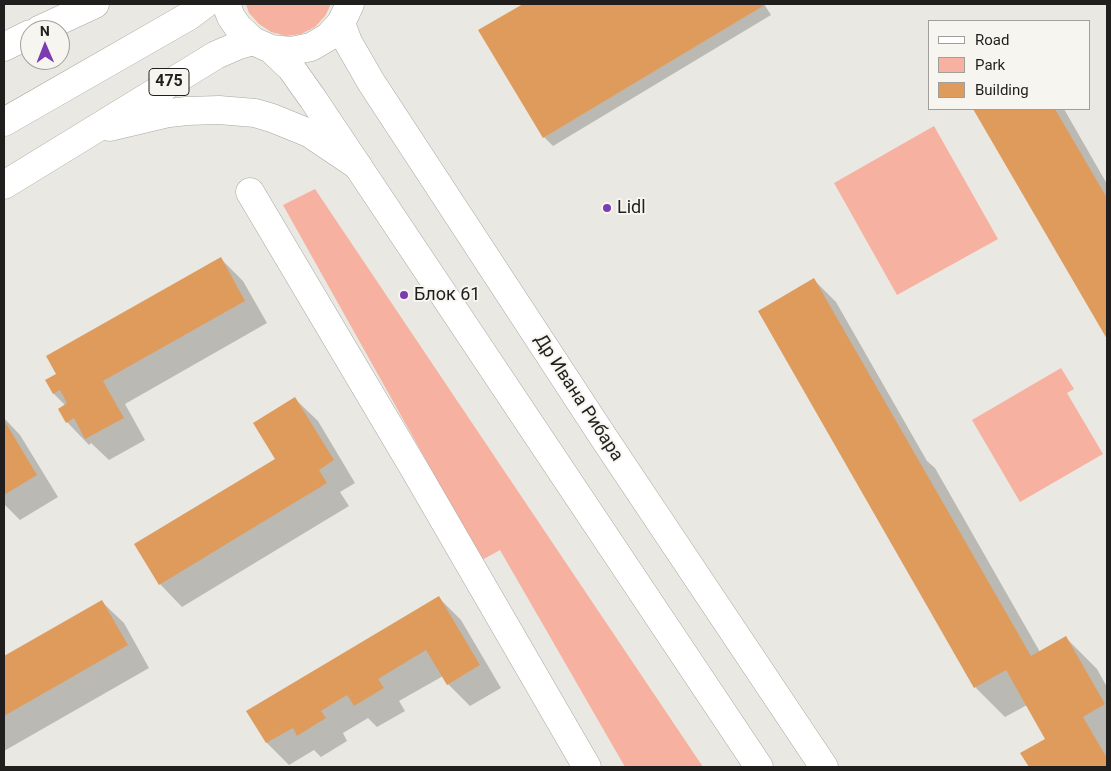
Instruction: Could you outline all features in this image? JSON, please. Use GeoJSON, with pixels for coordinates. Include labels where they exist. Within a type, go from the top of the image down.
{"type":"FeatureCollection","features":[{"type":"Feature","properties":{"kind":"main road"},"geometry":{"type":"LineString","coordinates":[[61,20],[95,4]]}},
{"type":"Feature","properties":{"kind":"main road","name":"475"},"geometry":{"type":"LineString","coordinates":[[4,122],[189,16],[205,4]]}},
{"type":"Feature","properties":{"kind":"main road"},"geometry":{"type":"LineString","coordinates":[[226,4],[231,17],[238,27],[291,68],[758,767]]}},
{"type":"Feature","properties":{"kind":"main road"},"geometry":{"type":"LineString","coordinates":[[262,45],[291,51],[310,47],[328,37],[346,13]]}},
{"type":"Feature","properties":{"kind":"main road","name":"Др Ивана Рибара"},"geometry":{"type":"LineString","coordinates":[[346,13],[348,42],[371,82],[602,435],[824,767]]}},
{"type":"Feature","properties":{"kind":"main road"},"geometry":{"type":"LineString","coordinates":[[4,47],[20,39]]}},
{"type":"Feature","properties":{"kind":"main road","name":"475"},"geometry":{"type":"LineString","coordinates":[[4,185],[216,55],[239,45],[262,45]]}},
{"type":"Feature","properties":{"kind":"main road"},"geometry":{"type":"LineString","coordinates":[[89,132],[169,113],[219,110],[255,113],[281,121],[309,133],[358,166]]}},
{"type":"Feature","properties":{"kind":"main road"},"geometry":{"type":"LineString","coordinates":[[250,192],[420,478],[587,767]]}},
{"type":"Feature","properties":{"kind":"green space"},"geometry":{"type":"Polygon","coordinates":[[[246,4],[331,4],[325,16],[315,27],[301,34],[286,36],[271,32],[259,24],[249,13],[246,4]]]}},
{"type":"Feature","properties":{"kind":"green space"},"geometry":{"type":"Polygon","coordinates":[[[934,126],[998,239],[897,295],[834,183],[934,126]]]}},
{"type":"Feature","properties":{"kind":"green space"},"geometry":{"type":"Polygon","coordinates":[[[315,189],[703,767],[625,767],[500,550],[482,560],[283,205],[315,189]]]}},
{"type":"Feature","properties":{"kind":"green space"},"geometry":{"type":"Polygon","coordinates":[[[1061,368],[1074,389],[1067,393],[1103,454],[1020,502],[972,420],[1061,368]]]}},
{"type":"Feature","properties":{"kind":"building"},"geometry":{"type":"Polygon","coordinates":[[[523,4],[762,4],[763,6],[543,138],[478,30],[523,4]]]}},
{"type":"Feature","properties":{"kind":"building"},"geometry":{"type":"Polygon","coordinates":[[[974,110],[1056,110],[1107,198],[1107,339],[974,110]]]}},
{"type":"Feature","properties":{"kind":"building"},"geometry":{"type":"Polygon","coordinates":[[[221,257],[245,301],[103,381],[124,418],[85,439],[74,418],[66,423],[58,409],[67,403],[60,390],[53,394],[45,380],[56,374],[46,356],[221,257]]]}},
{"type":"Feature","properties":{"kind":"building"},"geometry":{"type":"Polygon","coordinates":[[[814,278],[1031,656],[1066,636],[1105,704],[1083,717],[1107,758],[1107,767],[1029,767],[1020,753],[1045,739],[1006,670],[974,688],[758,311],[814,278]]]}},
{"type":"Feature","properties":{"kind":"building"},"geometry":{"type":"Polygon","coordinates":[[[295,397],[334,460],[319,470],[327,483],[159,585],[134,544],[275,459],[253,423],[295,397]]]}},
{"type":"Feature","properties":{"kind":"building"},"geometry":{"type":"Polygon","coordinates":[[[4,420],[37,475],[4,495],[4,420]]]}},
{"type":"Feature","properties":{"kind":"building"},"geometry":{"type":"Polygon","coordinates":[[[439,596],[480,665],[447,685],[426,650],[378,679],[384,688],[354,706],[347,695],[321,711],[326,718],[297,736],[293,728],[266,743],[246,711],[439,596]]]}},
{"type":"Feature","properties":{"kind":"building"},"geometry":{"type":"Polygon","coordinates":[[[102,600],[128,645],[4,716],[4,656],[102,600]]]}},
{"type":"Feature","properties":{"kind":"place","name":"Lidl"},"geometry":{"type":"Point","coordinates":[607,208]}},
{"type":"Feature","properties":{"kind":"place","name":"Блок 61"},"geometry":{"type":"Point","coordinates":[404,295]}}]}
